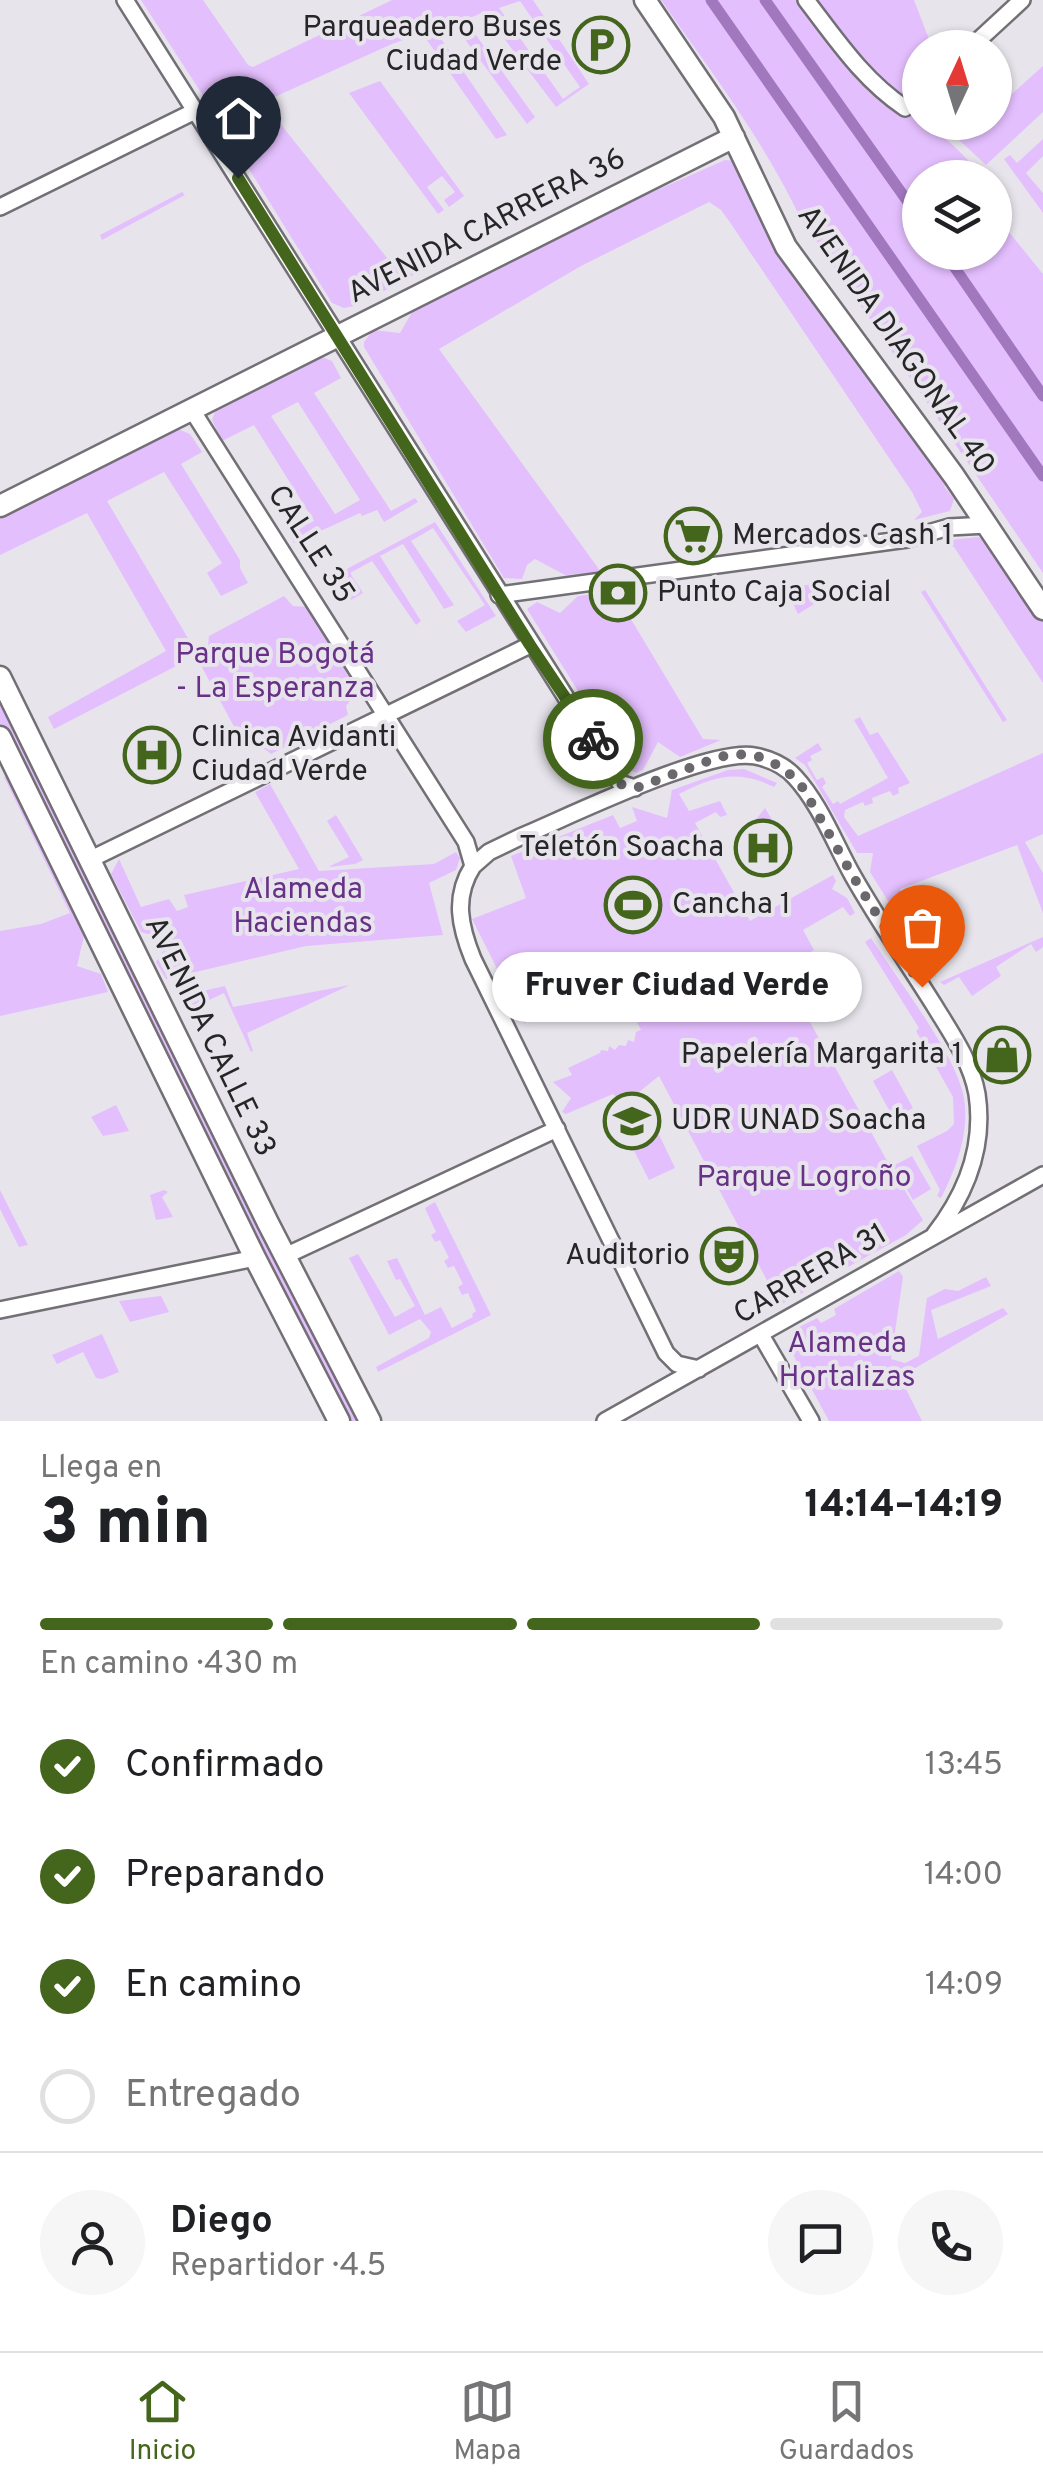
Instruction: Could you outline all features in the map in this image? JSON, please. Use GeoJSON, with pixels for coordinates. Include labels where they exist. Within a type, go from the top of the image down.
{"type":"FeatureCollection","features":[{"type":"Feature","properties":{"kind":"main road","name":"AVENIDA DIAGONAL 40"},"geometry":{"type":"LineString","coordinates":[[645,0],[734,137],[786,248],[958,482],[1043,609]]}},
{"type":"Feature","properties":{"kind":"main road","name":"AVENIDA CARRERA 36"},"geometry":{"type":"LineString","coordinates":[[0,506],[734,137]]}},
{"type":"Feature","properties":{"kind":"main road","name":"AVENIDA CALLE 33"},"geometry":{"type":"LineString","coordinates":[[0,677],[370,1421]]}},
{"type":"Feature","properties":{"kind":"main road","name":"AVENIDA CALLE 33"},"geometry":{"type":"LineString","coordinates":[[0,737],[339,1421]]}},
{"type":"Feature","properties":{"kind":"street"},"geometry":{"type":"LineString","coordinates":[[125,0],[620,784],[636,788]]}},
{"type":"Feature","properties":{"kind":"street"},"geometry":{"type":"LineString","coordinates":[[806,0],[854,63],[902,105]]}},
{"type":"Feature","properties":{"kind":"street"},"geometry":{"type":"LineString","coordinates":[[990,30],[1022,0]]}},
{"type":"Feature","properties":{"kind":"street"},"geometry":{"type":"LineString","coordinates":[[0,207],[195,111]]}},
{"type":"Feature","properties":{"kind":"street","name":"CALLE 35"},"geometry":{"type":"LineString","coordinates":[[192,410],[466,842],[472,866]]}},
{"type":"Feature","properties":{"kind":"street"},"geometry":{"type":"LineString","coordinates":[[950,527],[962,502],[958,482]]}},
{"type":"Feature","properties":{"kind":"street"},"geometry":{"type":"LineString","coordinates":[[500,595],[908,538],[950,527],[987,526]]}},
{"type":"Feature","properties":{"kind":"street"},"geometry":{"type":"LineString","coordinates":[[89,860],[530,645]]}},
{"type":"Feature","properties":{"kind":"street"},"geometry":{"type":"LineString","coordinates":[[699,1369],[677,1364],[666,1353],[460,927],[461,898],[472,866],[498,847],[719,757],[757,756],[794,776],[966,1059],[976,1092],[976,1149],[966,1186],[934,1235]]}},
{"type":"Feature","properties":{"kind":"street"},"geometry":{"type":"LineString","coordinates":[[285,1256],[558,1129]]}},
{"type":"Feature","properties":{"kind":"street","name":"CARRERA 31"},"geometry":{"type":"LineString","coordinates":[[605,1421],[1043,1175]]}},
{"type":"Feature","properties":{"kind":"street"},"geometry":{"type":"LineString","coordinates":[[0,1310],[255,1258]]}},
{"type":"Feature","properties":{"kind":"street"},"geometry":{"type":"LineString","coordinates":[[761,1335],[810,1421]]}},
{"type":"Feature","properties":{"kind":"street"},"geometry":{"type":"LineString","coordinates":[[660,1390],[667,1368],[666,1353]]}},
{"type":"Feature","properties":{"kind":"green space"},"geometry":{"type":"Polygon","coordinates":[[[141,0],[203,0],[253,67],[392,0],[533,0],[589,84],[556,107],[484,12],[465,20],[535,117],[527,124],[453,23],[435,30],[507,135],[496,139],[422,33],[270,99],[271,112],[399,273],[413,266],[417,273],[384,291],[365,286],[355,306],[344,308],[332,303],[218,119],[223,112],[222,101],[216,95],[204,97],[141,0]],[[520,1],[499,8],[563,99],[580,87],[520,1]]]}},
{"type":"Feature","properties":{"kind":"green space"},"geometry":{"type":"Polygon","coordinates":[[[661,0],[914,0],[925,30],[902,30],[902,140],[946,140],[967,160],[902,160],[902,270],[1012,270],[1012,236],[1043,274],[1043,573],[799,215],[752,131],[661,0]]]}},
{"type":"Feature","properties":{"kind":"green space"},"geometry":{"type":"Polygon","coordinates":[[[1043,66],[1043,112],[991,160],[981,160],[959,140],[1012,140],[1012,94],[1043,66]]]}},
{"type":"Feature","properties":{"kind":"green space"},"geometry":{"type":"Polygon","coordinates":[[[380,81],[464,196],[449,207],[444,200],[455,192],[442,176],[427,187],[444,210],[438,214],[349,93],[380,81]]]}},
{"type":"Feature","properties":{"kind":"green space"},"geometry":{"type":"Polygon","coordinates":[[[1043,139],[1043,156],[1026,173],[1043,193],[1043,213],[1012,170],[1012,160],[1004,159],[1010,155],[1017,163],[1043,139]]]}},
{"type":"Feature","properties":{"kind":"green space"},"geometry":{"type":"Polygon","coordinates":[[[725,160],[736,161],[949,484],[944,486],[954,499],[950,511],[914,520],[922,512],[912,492],[729,221],[709,202],[581,266],[439,349],[601,572],[565,575],[535,559],[527,565],[522,579],[504,578],[364,342],[373,330],[400,333],[415,307],[569,229],[725,160]]]}},
{"type":"Feature","properties":{"kind":"green space"},"geometry":{"type":"Polygon","coordinates":[[[182,192],[185,195],[102,240],[100,235],[182,192]]]}},
{"type":"Feature","properties":{"kind":"green space"},"geometry":{"type":"Polygon","coordinates":[[[322,357],[332,361],[341,378],[314,393],[391,511],[415,498],[418,502],[384,522],[377,510],[362,516],[360,513],[294,543],[289,533],[314,521],[254,425],[222,441],[212,420],[215,412],[322,357]],[[298,402],[271,416],[335,514],[360,500],[298,402]]]}},
{"type":"Feature","properties":{"kind":"green space"},"geometry":{"type":"Polygon","coordinates":[[[178,429],[190,434],[202,452],[181,464],[240,560],[248,583],[221,596],[207,573],[222,563],[164,472],[107,501],[189,640],[181,650],[184,662],[54,729],[48,717],[166,651],[87,513],[0,555],[0,519],[178,429]]]}},
{"type":"Feature","properties":{"kind":"green space"},"geometry":{"type":"Polygon","coordinates":[[[435,522],[496,616],[466,632],[457,621],[485,605],[433,528],[411,541],[454,605],[444,609],[403,544],[380,556],[421,621],[416,625],[372,561],[350,573],[363,593],[351,600],[339,584],[330,588],[327,584],[328,579],[435,522]]]}},
{"type":"Feature","properties":{"kind":"green space"},"geometry":{"type":"Polygon","coordinates":[[[978,537],[987,542],[1043,622],[1043,683],[954,547],[945,547],[950,540],[978,537]]]}},
{"type":"Feature","properties":{"kind":"green space"},"geometry":{"type":"Polygon","coordinates":[[[820,583],[832,593],[798,614],[786,588],[820,583]]]}},
{"type":"Feature","properties":{"kind":"green space"},"geometry":{"type":"Polygon","coordinates":[[[925,590],[1007,720],[1003,722],[921,592],[925,590]]]}},
{"type":"Feature","properties":{"kind":"green space"},"geometry":{"type":"Polygon","coordinates":[[[614,591],[703,739],[721,740],[680,757],[658,742],[643,770],[636,773],[626,768],[527,609],[537,602],[560,613],[578,596],[614,591]]]}},
{"type":"Feature","properties":{"kind":"green space","name":"Parque Bogotá - La Esperanza"},"geometry":{"type":"Polygon","coordinates":[[[284,596],[293,606],[309,607],[359,689],[346,706],[348,715],[271,754],[261,746],[245,747],[197,658],[207,655],[209,636],[284,596]]]}},
{"type":"Feature","properties":{"kind":"green space"},"geometry":{"type":"Polygon","coordinates":[[[0,693],[362,1421],[349,1421],[266,1263],[0,723],[0,693]]]}},
{"type":"Feature","properties":{"kind":"green space"},"geometry":{"type":"Polygon","coordinates":[[[860,717],[870,735],[878,732],[910,783],[898,788],[899,793],[893,796],[890,791],[872,798],[873,803],[865,806],[863,802],[845,810],[844,817],[858,836],[1043,753],[1043,834],[1025,842],[1043,873],[1043,913],[1017,845],[900,889],[930,951],[936,978],[870,872],[873,853],[857,853],[805,765],[795,758],[818,743],[822,750],[810,756],[812,760],[807,763],[817,780],[823,777],[826,783],[822,787],[833,804],[888,778],[854,720],[860,717]]]}},
{"type":"Feature","properties":{"kind":"green space","name":"Parque Logroño"},"geometry":{"type":"Polygon","coordinates":[[[744,769],[777,783],[774,787],[749,778],[726,777],[679,794],[689,811],[720,801],[727,815],[720,817],[716,812],[695,823],[750,921],[833,875],[836,881],[832,889],[847,898],[855,913],[850,916],[843,907],[803,930],[814,950],[780,968],[923,1220],[906,1235],[848,1267],[818,1262],[811,1288],[780,1305],[659,1076],[624,1104],[613,1094],[566,1114],[562,1112],[571,1098],[553,1082],[572,1075],[568,1068],[601,1050],[608,1051],[609,1046],[615,1050],[619,1045],[626,1046],[628,1040],[634,1042],[636,1032],[641,1030],[630,1008],[625,1008],[627,1002],[620,1001],[622,993],[615,987],[617,981],[587,955],[503,962],[512,992],[563,1002],[563,1010],[526,1009],[525,1024],[472,919],[526,898],[511,856],[613,815],[620,828],[637,821],[632,807],[667,818],[672,790],[728,770],[744,769]]]}},
{"type":"Feature","properties":{"kind":"green space"},"geometry":{"type":"Polygon","coordinates":[[[8,776],[84,936],[77,966],[101,974],[108,992],[0,1016],[0,931],[41,924],[70,913],[4,777],[8,776]]]}},
{"type":"Feature","properties":{"kind":"green space","name":"Alameda Haciendas"},"geometry":{"type":"Polygon","coordinates":[[[270,784],[319,871],[434,864],[456,852],[460,858],[456,870],[429,883],[443,935],[306,946],[166,979],[156,962],[165,948],[161,938],[141,932],[111,874],[119,859],[141,907],[169,899],[177,911],[188,907],[184,895],[299,869],[255,792],[270,784]]]}},
{"type":"Feature","properties":{"kind":"green space"},"geometry":{"type":"Polygon","coordinates":[[[765,808],[777,828],[753,843],[746,832],[765,808]]]}},
{"type":"Feature","properties":{"kind":"green space"},"geometry":{"type":"Polygon","coordinates":[[[336,815],[363,860],[328,867],[349,857],[327,821],[336,815]]]}},
{"type":"Feature","properties":{"kind":"green space"},"geometry":{"type":"Polygon","coordinates":[[[1043,937],[1043,947],[1036,952],[1031,944],[996,967],[1001,976],[972,996],[959,977],[944,985],[940,982],[1043,937]]]}},
{"type":"Feature","properties":{"kind":"green space"},"geometry":{"type":"Polygon","coordinates":[[[871,938],[936,1036],[963,1093],[961,1147],[941,1198],[917,1146],[954,1124],[953,1097],[916,1031],[919,1028],[865,942],[871,938]]]}},
{"type":"Feature","properties":{"kind":"green space"},"geometry":{"type":"Polygon","coordinates":[[[350,985],[247,1033],[251,1052],[224,993],[193,1008],[190,1000],[198,992],[225,986],[233,1007],[350,985]]]}},
{"type":"Feature","properties":{"kind":"green space"},"geometry":{"type":"Polygon","coordinates":[[[892,1070],[913,1108],[894,1119],[873,1081],[892,1070]]]}},
{"type":"Feature","properties":{"kind":"green space"},"geometry":{"type":"Polygon","coordinates":[[[116,1105],[129,1131],[103,1136],[91,1117],[116,1105]]]}},
{"type":"Feature","properties":{"kind":"green space"},"geometry":{"type":"Polygon","coordinates":[[[652,1120],[675,1168],[649,1180],[625,1133],[652,1120]]]}},
{"type":"Feature","properties":{"kind":"green space"},"geometry":{"type":"Polygon","coordinates":[[[912,1156],[931,1189],[913,1200],[893,1166],[912,1156]]]}},
{"type":"Feature","properties":{"kind":"green space"},"geometry":{"type":"Polygon","coordinates":[[[0,1190],[28,1245],[19,1247],[0,1209],[0,1190]]]}},
{"type":"Feature","properties":{"kind":"green space"},"geometry":{"type":"Polygon","coordinates":[[[168,1192],[162,1197],[173,1217],[156,1220],[150,1195],[168,1192]]]}},
{"type":"Feature","properties":{"kind":"green space"},"geometry":{"type":"Polygon","coordinates":[[[435,1202],[491,1315],[378,1372],[376,1367],[429,1338],[431,1332],[420,1319],[389,1335],[349,1258],[358,1254],[395,1317],[415,1306],[387,1261],[397,1258],[425,1315],[441,1307],[452,1328],[473,1317],[476,1311],[468,1293],[462,1295],[458,1287],[463,1284],[454,1266],[448,1268],[444,1261],[449,1258],[440,1240],[435,1242],[431,1235],[436,1232],[425,1208],[435,1202]]]}},
{"type":"Feature","properties":{"kind":"green space","name":"Alameda Hortalizas"},"geometry":{"type":"Polygon","coordinates":[[[899,1271],[903,1277],[891,1359],[905,1363],[919,1356],[927,1298],[945,1289],[958,1291],[986,1277],[991,1286],[931,1310],[938,1339],[1003,1308],[1008,1314],[900,1377],[922,1421],[829,1421],[790,1349],[790,1337],[796,1329],[817,1318],[821,1323],[836,1315],[834,1309],[899,1271]]]}},
{"type":"Feature","properties":{"kind":"green space"},"geometry":{"type":"Polygon","coordinates":[[[161,1296],[169,1312],[130,1322],[119,1301],[161,1296]]]}},
{"type":"Feature","properties":{"kind":"green space"},"geometry":{"type":"Polygon","coordinates":[[[102,1334],[119,1372],[96,1378],[83,1352],[57,1364],[52,1355],[102,1334]]]}},
{"type":"Feature","properties":{"kind":"waterway"},"geometry":{"type":"LineString","coordinates":[[711,0],[1043,476]]}},
{"type":"Feature","properties":{"kind":"waterway"},"geometry":{"type":"LineString","coordinates":[[765,0],[902,194]]}},
{"type":"Feature","properties":{"kind":"waterway"},"geometry":{"type":"LineString","coordinates":[[956,270],[1043,396]]}},
{"type":"Feature","properties":{"kind":"way so far"},"geometry":{"type":"LineString","coordinates":[[593,739],[625,787],[636,788],[736,754],[757,756],[784,768],[803,788],[922,987]]}},
{"type":"Feature","properties":{"kind":"place","name":"Parqueadero Buses Ciudad Verde"},"geometry":{"type":"Point","coordinates":[601,45]}},
{"type":"Feature","properties":{"kind":"place","name":"Mercados Cash 1"},"geometry":{"type":"Point","coordinates":[693,536]}},
{"type":"Feature","properties":{"kind":"place","name":"Punto Caja Social"},"geometry":{"type":"Point","coordinates":[618,593]}},
{"type":"Feature","properties":{"kind":"place","name":"Clinica Avidanti Ciudad Verde"},"geometry":{"type":"Point","coordinates":[152,755]}},
{"type":"Feature","properties":{"kind":"place","name":"Teletón Soacha"},"geometry":{"type":"Point","coordinates":[763,848]}},
{"type":"Feature","properties":{"kind":"place","name":"Cancha 1"},"geometry":{"type":"Point","coordinates":[633,905]}},
{"type":"Feature","properties":{"kind":"place","name":"Fruver Ciudad Verde"},"geometry":{"type":"Point","coordinates":[922,987]}},
{"type":"Feature","properties":{"kind":"place","name":"Papelería Margarita 1"},"geometry":{"type":"Point","coordinates":[1002,1055]}},
{"type":"Feature","properties":{"kind":"place","name":"UDR UNAD Soacha"},"geometry":{"type":"Point","coordinates":[632,1121]}},
{"type":"Feature","properties":{"kind":"place","name":"Auditorio"},"geometry":{"type":"Point","coordinates":[729,1256]}},
{"type":"Feature","properties":{"kind":"route"},"geometry":{"type":"LineString","coordinates":[[238,178],[593,739]]}}]}
